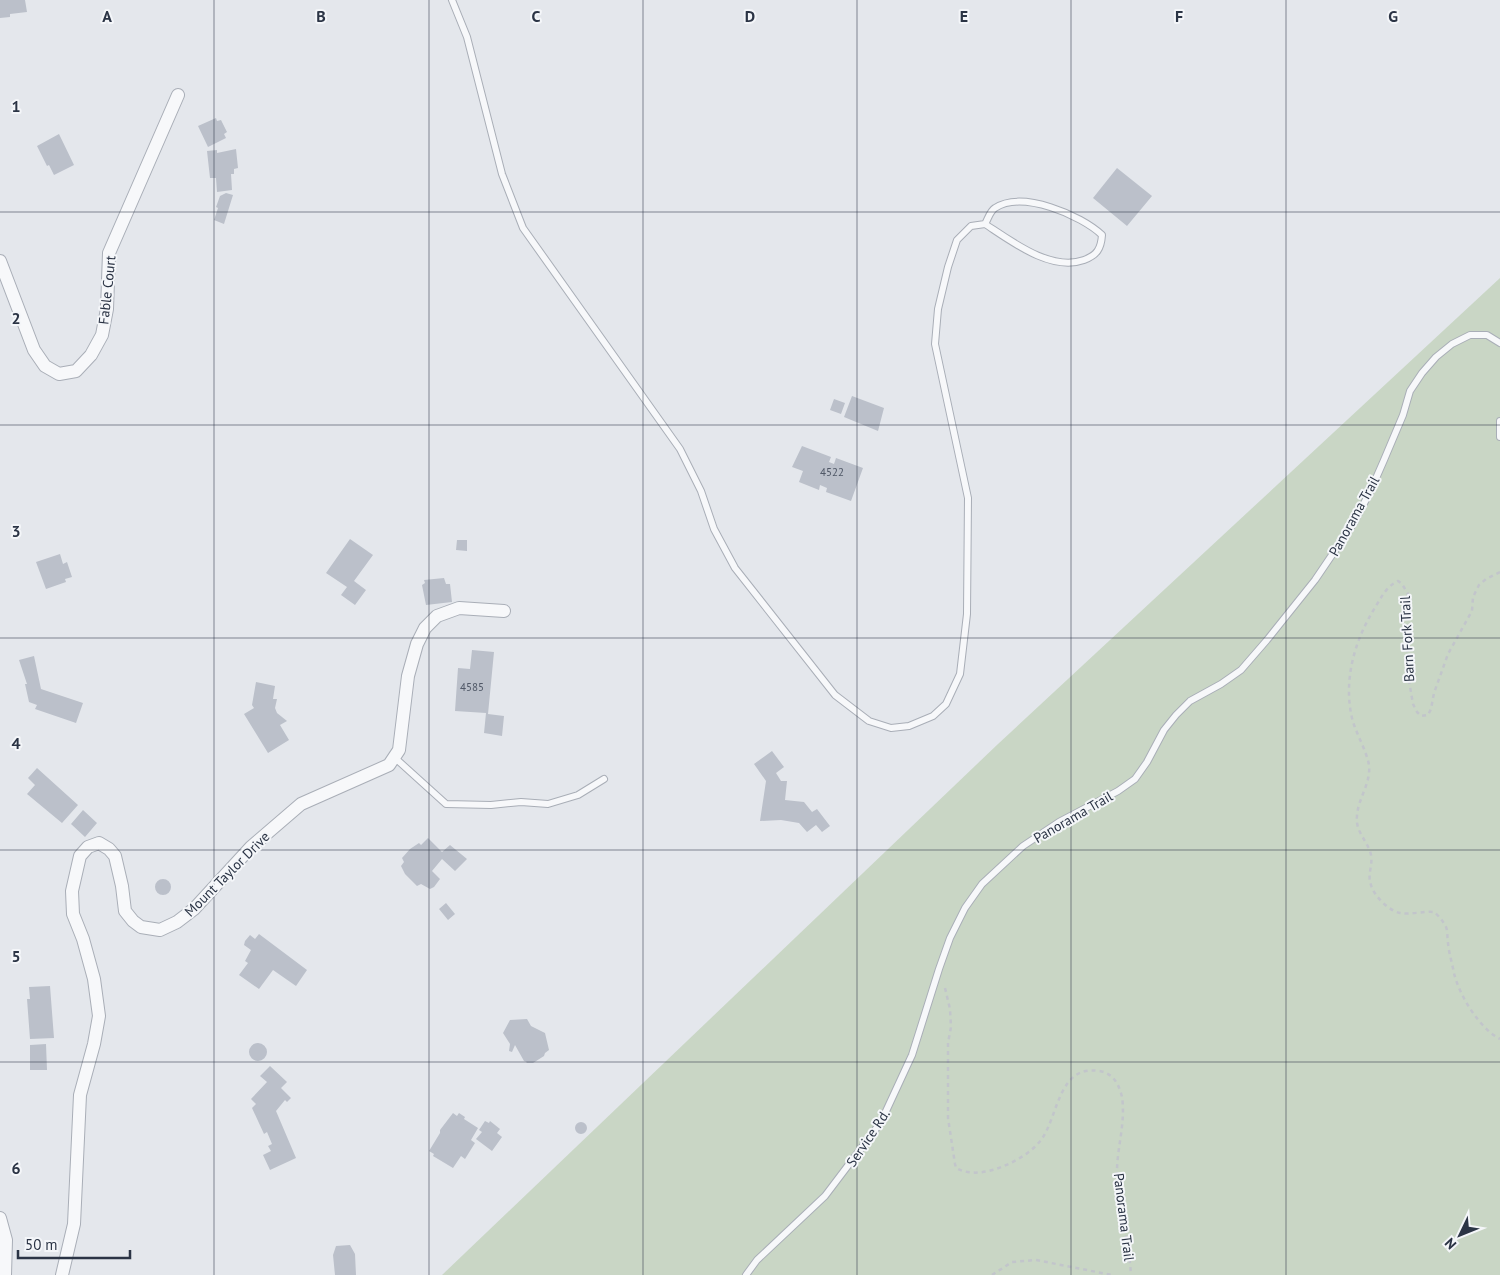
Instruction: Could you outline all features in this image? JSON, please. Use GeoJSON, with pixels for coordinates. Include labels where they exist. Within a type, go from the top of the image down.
{"type":"FeatureCollection","features":[{"type":"Feature","properties":{"kind":"street","name":"Fable Court"},"geometry":{"type":"LineString","coordinates":[[0,260],[34,350],[45,366],[59,374],[76,371],[91,355],[102,335],[107,309],[109,253],[178,95]]}},
{"type":"Feature","properties":{"kind":"street"},"geometry":{"type":"LineString","coordinates":[[394,757],[398,750],[408,676],[417,644],[425,628],[437,616],[460,608],[504,612]]}},
{"type":"Feature","properties":{"kind":"street","name":"Mount Taylor Drive"},"geometry":{"type":"LineString","coordinates":[[62,1275],[74,1224],[80,1095],[94,1044],[98,1016],[94,979],[83,939],[73,914],[72,891],[80,856],[88,847],[99,843],[109,849],[115,856],[122,886],[125,911],[141,927],[160,930],[177,922],[194,910],[251,847],[301,804],[389,765],[394,757]]}},
{"type":"Feature","properties":{"kind":"street"},"geometry":{"type":"LineString","coordinates":[[0,1218],[6,1240],[5,1275]]}},
{"type":"Feature","properties":{"kind":"lane"},"geometry":{"type":"LineString","coordinates":[[452,0],[467,37],[502,174],[522,228],[680,449],[701,491],[714,529],[735,568],[835,695],[869,721],[891,728],[909,726],[933,716],[946,704],[960,674],[967,614],[968,498],[935,344],[938,309],[948,267],[957,240],[972,226],[985,224],[1040,256],[1070,263],[1094,257],[1101,247],[1102,235],[1094,227],[1061,211],[1039,204],[1021,201],[1003,204],[993,208],[985,224]]}},
{"type":"Feature","properties":{"kind":"lane","name":"Panorama Trail"},"geometry":{"type":"LineString","coordinates":[[938,969],[950,938],[965,908],[982,884],[1023,846],[1059,822],[1118,791],[1135,779],[1147,762],[1164,730],[1176,715],[1190,701],[1221,684],[1241,670],[1267,640],[1315,580],[1353,524],[1377,476],[1403,415],[1410,391],[1432,362],[1452,344],[1470,335],[1487,335],[1500,343]]}},
{"type":"Feature","properties":{"kind":"lane"},"geometry":{"type":"LineString","coordinates":[[1500,421],[1500,437]]}},
{"type":"Feature","properties":{"kind":"lane"},"geometry":{"type":"LineString","coordinates":[[394,757],[446,804],[548,804],[578,795],[604,779]]}},
{"type":"Feature","properties":{"kind":"lane","name":"Service Rd."},"geometry":{"type":"LineString","coordinates":[[746,1275],[757,1260],[825,1196],[882,1122],[912,1055],[938,969]]}},
{"type":"Feature","properties":{"kind":"path","name":"Barn Fork Trail"},"geometry":{"type":"LineString","coordinates":[[1500,572],[1479,585],[1473,597],[1472,611],[1469,618],[1448,654],[1428,715],[1422,716],[1417,712],[1410,690],[1407,649],[1409,632],[1407,618],[1408,594],[1398,581],[1387,589],[1379,600],[1355,648],[1351,664],[1350,698],[1352,718],[1369,765],[1368,779],[1357,817],[1358,830],[1371,854],[1369,873],[1371,885],[1378,897],[1400,913],[1434,912],[1441,918],[1447,928],[1454,975],[1460,990],[1479,1020],[1491,1034],[1500,1039]]}},
{"type":"Feature","properties":{"kind":"path","name":"Panorama Trail"},"geometry":{"type":"LineString","coordinates":[[938,969],[950,1009],[951,1027],[948,1042],[947,1103],[956,1168],[970,1173],[981,1172],[1001,1167],[1021,1157],[1040,1142],[1046,1133],[1059,1096],[1073,1078],[1082,1072],[1091,1070],[1112,1075],[1122,1097],[1122,1127],[1117,1175],[1131,1275]]}},
{"type":"Feature","properties":{"kind":"path","name":"Panorama Trail"},"geometry":{"type":"LineString","coordinates":[[992,1275],[1012,1262],[1036,1260],[1112,1275]]}},
{"type":"Feature","properties":{"kind":"green space"},"geometry":{"type":"Polygon","coordinates":[[[1500,278],[1500,1275],[442,1275],[998,744],[1500,278]]]}},
{"type":"Feature","properties":{"kind":"building"},"geometry":{"type":"Polygon","coordinates":[[[0,0],[25,0],[27,12],[10,14],[10,17],[0,18],[0,0]]]}},
{"type":"Feature","properties":{"kind":"building"},"geometry":{"type":"Polygon","coordinates":[[[216,118],[217,121],[221,120],[227,132],[224,134],[226,138],[208,147],[198,126],[216,118]]]}},
{"type":"Feature","properties":{"kind":"building"},"geometry":{"type":"Polygon","coordinates":[[[59,134],[74,165],[54,175],[37,146],[59,134]]]}},
{"type":"Feature","properties":{"kind":"building"},"geometry":{"type":"Polygon","coordinates":[[[236,149],[238,168],[234,169],[234,174],[231,174],[232,190],[217,192],[216,178],[210,178],[207,151],[217,150],[217,153],[236,149]]]}},
{"type":"Feature","properties":{"kind":"building"},"geometry":{"type":"Polygon","coordinates":[[[1117,168],[1152,196],[1127,226],[1093,198],[1117,168]]]}},
{"type":"Feature","properties":{"kind":"building"},"geometry":{"type":"Polygon","coordinates":[[[226,193],[233,195],[224,224],[214,220],[220,196],[226,193]]]}},
{"type":"Feature","properties":{"kind":"building"},"geometry":{"type":"Polygon","coordinates":[[[852,396],[884,408],[878,431],[844,417],[852,396]]]}},
{"type":"Feature","properties":{"kind":"building"},"geometry":{"type":"Polygon","coordinates":[[[834,399],[845,403],[841,414],[830,410],[834,399]]]}},
{"type":"Feature","properties":{"kind":"building"},"geometry":{"type":"Polygon","coordinates":[[[802,446],[831,457],[829,462],[834,464],[836,458],[863,468],[851,501],[826,492],[827,488],[820,485],[819,490],[799,482],[803,471],[792,467],[802,446]]]}},
{"type":"Feature","properties":{"kind":"building"},"geometry":{"type":"Polygon","coordinates":[[[350,539],[373,555],[354,581],[366,590],[355,605],[341,595],[347,587],[326,573],[350,539]]]}},
{"type":"Feature","properties":{"kind":"building"},"geometry":{"type":"Polygon","coordinates":[[[457,540],[467,540],[467,551],[456,550],[457,540]]]}},
{"type":"Feature","properties":{"kind":"building"},"geometry":{"type":"Polygon","coordinates":[[[60,554],[63,564],[67,562],[72,577],[65,579],[66,582],[46,589],[36,562],[60,554]]]}},
{"type":"Feature","properties":{"kind":"building"},"geometry":{"type":"Polygon","coordinates":[[[444,578],[446,584],[450,584],[452,602],[426,605],[422,585],[425,583],[424,580],[444,578]]]}},
{"type":"Feature","properties":{"kind":"building"},"geometry":{"type":"Polygon","coordinates":[[[472,650],[494,652],[488,714],[504,716],[502,736],[484,733],[486,713],[455,711],[458,668],[470,669],[472,650]]]}},
{"type":"Feature","properties":{"kind":"building"},"geometry":{"type":"Polygon","coordinates":[[[34,656],[41,689],[83,703],[76,723],[35,709],[37,705],[29,702],[25,684],[27,684],[19,660],[34,656]]]}},
{"type":"Feature","properties":{"kind":"building"},"geometry":{"type":"Polygon","coordinates":[[[256,682],[275,686],[273,699],[277,699],[275,708],[277,713],[287,721],[280,725],[289,740],[268,753],[244,714],[254,708],[252,705],[256,682]]]}},
{"type":"Feature","properties":{"kind":"building"},"geometry":{"type":"Polygon","coordinates":[[[772,751],[784,767],[776,773],[781,781],[787,781],[785,800],[804,802],[812,812],[817,809],[830,826],[822,832],[816,825],[807,832],[799,823],[781,820],[760,821],[766,781],[754,764],[772,751]]]}},
{"type":"Feature","properties":{"kind":"building"},"geometry":{"type":"Polygon","coordinates":[[[37,768],[78,805],[62,823],[27,794],[35,785],[28,778],[37,768]]]}},
{"type":"Feature","properties":{"kind":"building"},"geometry":{"type":"Polygon","coordinates":[[[83,810],[97,823],[85,837],[71,824],[83,810]]]}},
{"type":"Feature","properties":{"kind":"building"},"geometry":{"type":"Polygon","coordinates":[[[428,838],[442,852],[450,845],[467,859],[455,871],[442,859],[432,871],[440,879],[430,889],[421,884],[417,886],[405,874],[401,866],[404,862],[402,858],[410,849],[419,843],[421,845],[428,838]]]}},
{"type":"Feature","properties":{"kind":"building"},"geometry":{"type":"Polygon","coordinates":[[[160,879],[166,879],[171,884],[169,893],[160,895],[155,890],[155,884],[160,879]]]}},
{"type":"Feature","properties":{"kind":"building"},"geometry":{"type":"Polygon","coordinates":[[[446,903],[455,914],[448,920],[439,909],[446,903]]]}},
{"type":"Feature","properties":{"kind":"building"},"geometry":{"type":"Polygon","coordinates":[[[259,934],[307,970],[296,986],[273,970],[259,989],[239,975],[248,963],[245,961],[251,950],[244,945],[245,941],[250,935],[255,939],[259,934]]]}},
{"type":"Feature","properties":{"kind":"building"},"geometry":{"type":"Polygon","coordinates":[[[50,986],[54,1038],[30,1039],[27,999],[30,999],[29,987],[50,986]]]}},
{"type":"Feature","properties":{"kind":"building"},"geometry":{"type":"Polygon","coordinates":[[[527,1019],[531,1026],[545,1033],[549,1050],[544,1056],[533,1063],[526,1063],[524,1061],[515,1045],[512,1052],[509,1051],[510,1044],[503,1033],[510,1020],[527,1019]]]}},
{"type":"Feature","properties":{"kind":"building"},"geometry":{"type":"Polygon","coordinates":[[[258,1043],[266,1048],[267,1052],[262,1060],[258,1061],[250,1056],[249,1052],[254,1044],[258,1043]]]}},
{"type":"Feature","properties":{"kind":"building"},"geometry":{"type":"Polygon","coordinates":[[[46,1044],[47,1070],[30,1070],[30,1045],[46,1044]]]}},
{"type":"Feature","properties":{"kind":"building"},"geometry":{"type":"Polygon","coordinates":[[[270,1066],[287,1082],[281,1088],[291,1098],[287,1102],[285,1100],[276,1111],[296,1158],[270,1170],[263,1155],[271,1151],[268,1146],[272,1144],[267,1132],[264,1134],[252,1108],[256,1104],[251,1099],[267,1082],[260,1076],[270,1066]]]}},
{"type":"Feature","properties":{"kind":"building"},"geometry":{"type":"Polygon","coordinates":[[[453,1113],[457,1116],[459,1113],[465,1117],[464,1119],[478,1128],[471,1140],[475,1143],[465,1159],[461,1156],[453,1168],[433,1156],[434,1154],[429,1151],[440,1130],[453,1113]]]}},
{"type":"Feature","properties":{"kind":"building"},"geometry":{"type":"Polygon","coordinates":[[[485,1121],[489,1123],[490,1121],[500,1129],[497,1133],[502,1137],[492,1151],[476,1139],[482,1132],[479,1130],[485,1121]]]}},
{"type":"Feature","properties":{"kind":"building"},"geometry":{"type":"Polygon","coordinates":[[[583,1122],[586,1123],[586,1133],[579,1134],[576,1133],[575,1126],[576,1123],[583,1122]]]}},
{"type":"Feature","properties":{"kind":"building"},"geometry":{"type":"Polygon","coordinates":[[[350,1245],[355,1254],[356,1275],[335,1275],[333,1255],[336,1246],[350,1245]]]}}]}
